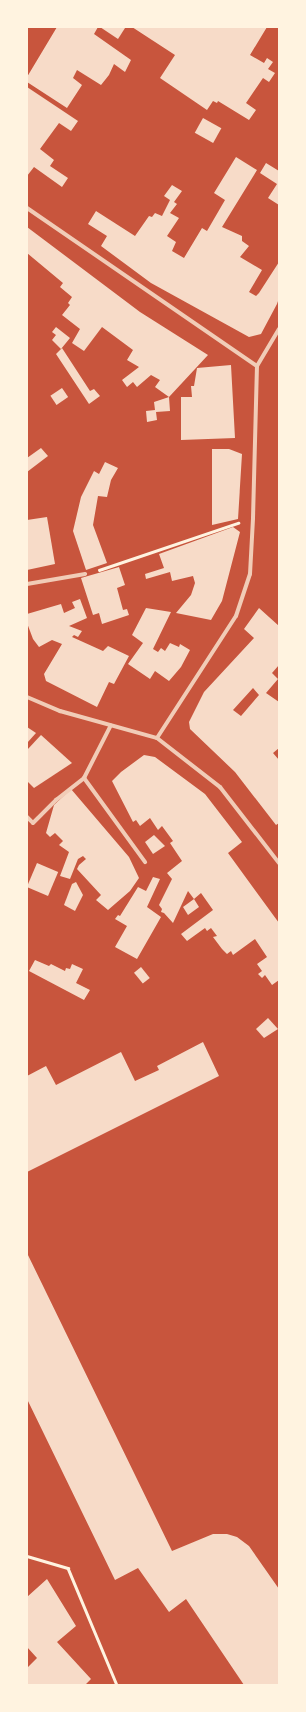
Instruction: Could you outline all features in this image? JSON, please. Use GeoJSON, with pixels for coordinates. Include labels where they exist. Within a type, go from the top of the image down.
{"type":"FeatureCollection","features":[{"type":"Feature","properties":{"kind":"street"},"geometry":{"type":"LineString","coordinates":[[27,208],[257,366]]}},
{"type":"Feature","properties":{"kind":"street"},"geometry":{"type":"LineString","coordinates":[[157,738],[236,616],[250,574],[254,518],[257,366],[279,329]]}},
{"type":"Feature","properties":{"kind":"street"},"geometry":{"type":"LineString","coordinates":[[27,584],[86,574]]}},
{"type":"Feature","properties":{"kind":"street"},"geometry":{"type":"LineString","coordinates":[[27,697],[60,710],[157,738],[220,787],[279,863]]}},
{"type":"Feature","properties":{"kind":"street"},"geometry":{"type":"LineString","coordinates":[[27,817],[33,823],[56,800],[84,778],[111,725]]}},
{"type":"Feature","properties":{"kind":"street"},"geometry":{"type":"LineString","coordinates":[[84,778],[145,862]]}},
{"type":"Feature","properties":{"kind":"path"},"geometry":{"type":"LineString","coordinates":[[86,574],[254,518]]}},
{"type":"Feature","properties":{"kind":"path"},"geometry":{"type":"LineString","coordinates":[[27,1556],[68,1568],[117,1685]]}},
{"type":"Feature","properties":{"kind":"building"},"geometry":{"type":"Polygon","coordinates":[[[57,27],[98,27],[94,34],[131,60],[125,72],[114,64],[109,75],[101,85],[77,70],[73,78],[82,85],[67,108],[27,82],[27,77],[57,27]]]}},
{"type":"Feature","properties":{"kind":"building"},"geometry":{"type":"Polygon","coordinates":[[[100,27],[124,27],[125,28],[118,39],[100,27]]]}},
{"type":"Feature","properties":{"kind":"building"},"geometry":{"type":"Polygon","coordinates":[[[132,27],[267,27],[250,55],[264,63],[267,58],[273,62],[268,69],[275,73],[269,82],[263,78],[246,103],[256,110],[249,120],[218,101],[217,103],[213,101],[207,110],[160,78],[175,55],[132,27]]]}},
{"type":"Feature","properties":{"kind":"building"},"geometry":{"type":"Polygon","coordinates":[[[27,87],[78,121],[71,131],[59,123],[40,149],[54,160],[50,166],[68,178],[62,187],[34,167],[27,176],[27,87]]]}},
{"type":"Feature","properties":{"kind":"building"},"geometry":{"type":"Polygon","coordinates":[[[203,118],[221,128],[213,143],[195,133],[203,118]]]}},
{"type":"Feature","properties":{"kind":"building"},"geometry":{"type":"Polygon","coordinates":[[[236,157],[257,170],[222,227],[242,236],[242,241],[249,246],[240,257],[262,270],[249,292],[256,296],[259,293],[279,262],[279,298],[277,304],[261,334],[249,337],[151,283],[101,246],[107,236],[88,224],[96,211],[135,236],[149,216],[152,217],[155,213],[162,216],[170,200],[164,196],[172,185],[182,191],[174,202],[177,204],[170,213],[179,218],[167,236],[176,242],[172,251],[184,258],[202,228],[207,231],[225,200],[214,193],[236,157]]]}},
{"type":"Feature","properties":{"kind":"building"},"geometry":{"type":"Polygon","coordinates":[[[266,163],[279,171],[279,205],[268,198],[277,184],[260,173],[266,163]]]}},
{"type":"Feature","properties":{"kind":"building"},"geometry":{"type":"Polygon","coordinates":[[[27,227],[140,312],[208,355],[169,397],[155,387],[160,380],[151,375],[137,387],[133,382],[127,387],[122,380],[139,367],[127,360],[133,350],[102,327],[84,351],[72,343],[80,329],[62,315],[70,305],[68,303],[72,297],[60,287],[63,283],[27,253],[27,227]]]}},
{"type":"Feature","properties":{"kind":"building"},"geometry":{"type":"Polygon","coordinates":[[[56,327],[70,338],[61,349],[52,340],[56,335],[52,332],[56,327]]]}},
{"type":"Feature","properties":{"kind":"building"},"geometry":{"type":"Polygon","coordinates":[[[62,348],[90,391],[94,389],[100,396],[89,404],[56,354],[62,348]]]}},
{"type":"Feature","properties":{"kind":"building"},"geometry":{"type":"Polygon","coordinates":[[[231,365],[235,438],[181,440],[181,397],[192,397],[191,386],[194,386],[197,368],[231,365]]]}},
{"type":"Feature","properties":{"kind":"building"},"geometry":{"type":"Polygon","coordinates":[[[62,388],[68,397],[57,405],[50,396],[62,388]]]}},
{"type":"Feature","properties":{"kind":"building"},"geometry":{"type":"Polygon","coordinates":[[[169,397],[170,411],[156,412],[157,420],[147,422],[146,411],[155,410],[154,402],[169,397]]]}},
{"type":"Feature","properties":{"kind":"building"},"geometry":{"type":"Polygon","coordinates":[[[41,448],[48,456],[27,472],[27,458],[41,448]]]}},
{"type":"Feature","properties":{"kind":"building"},"geometry":{"type":"Polygon","coordinates":[[[212,449],[229,449],[242,454],[238,519],[212,525],[212,449]]]}},
{"type":"Feature","properties":{"kind":"building"},"geometry":{"type":"Polygon","coordinates":[[[105,462],[118,468],[111,480],[107,497],[98,496],[93,525],[107,563],[86,570],[73,531],[81,497],[94,471],[99,474],[105,462]]]}},
{"type":"Feature","properties":{"kind":"building"},"geometry":{"type":"Polygon","coordinates":[[[47,517],[55,564],[27,570],[27,520],[47,517]]]}},
{"type":"Feature","properties":{"kind":"building"},"geometry":{"type":"Polygon","coordinates":[[[233,527],[240,532],[222,601],[211,620],[176,613],[191,595],[195,583],[193,576],[172,581],[170,572],[146,579],[145,574],[164,568],[159,554],[233,527]]]}},
{"type":"Feature","properties":{"kind":"building"},"geometry":{"type":"Polygon","coordinates":[[[119,567],[125,585],[117,588],[123,610],[127,609],[129,615],[102,624],[99,613],[93,615],[81,578],[119,567]]]}},
{"type":"Feature","properties":{"kind":"building"},"geometry":{"type":"Polygon","coordinates":[[[80,599],[87,618],[69,626],[82,631],[78,637],[74,635],[72,637],[103,651],[108,646],[129,656],[114,684],[109,682],[97,707],[46,681],[44,674],[62,644],[52,640],[39,647],[33,639],[27,623],[27,614],[61,604],[64,613],[75,608],[72,602],[80,599]]]}},
{"type":"Feature","properties":{"kind":"building"},"geometry":{"type":"Polygon","coordinates":[[[146,608],[171,612],[153,649],[158,652],[161,648],[165,651],[170,643],[179,647],[180,644],[190,650],[181,667],[169,681],[155,671],[150,679],[128,664],[143,643],[132,635],[146,608]]]}},
{"type":"Feature","properties":{"kind":"building"},"geometry":{"type":"Polygon","coordinates":[[[259,608],[279,626],[279,665],[272,673],[278,679],[266,693],[279,702],[279,748],[273,753],[279,760],[279,823],[276,825],[235,772],[190,729],[189,722],[204,692],[254,638],[244,629],[259,608]],[[253,688],[233,710],[241,716],[259,695],[253,688]]]}},
{"type":"Feature","properties":{"kind":"building"},"geometry":{"type":"Polygon","coordinates":[[[27,727],[36,733],[27,743],[27,727]]]}},
{"type":"Feature","properties":{"kind":"building"},"geometry":{"type":"Polygon","coordinates":[[[41,735],[72,763],[34,788],[27,781],[27,750],[41,735]]]}},
{"type":"Feature","properties":{"kind":"building"},"geometry":{"type":"Polygon","coordinates":[[[144,755],[155,757],[205,794],[242,842],[228,853],[279,923],[279,980],[272,985],[265,975],[262,978],[258,974],[262,971],[257,964],[267,957],[255,939],[233,955],[231,951],[227,954],[222,949],[213,937],[217,936],[211,928],[207,931],[205,928],[187,941],[181,934],[213,910],[201,893],[194,899],[188,891],[173,923],[164,913],[161,912],[162,909],[159,905],[172,879],[167,873],[182,861],[170,843],[173,841],[162,826],[158,830],[150,818],[140,826],[136,820],[133,822],[112,781],[121,772],[144,755]]]}},
{"type":"Feature","properties":{"kind":"building"},"geometry":{"type":"Polygon","coordinates":[[[71,789],[129,857],[139,878],[130,891],[108,910],[96,900],[101,895],[77,869],[86,859],[83,856],[78,859],[70,879],[60,876],[69,852],[59,845],[63,841],[55,833],[50,837],[46,833],[54,805],[71,789]]]}},
{"type":"Feature","properties":{"kind":"building"},"geometry":{"type":"Polygon","coordinates":[[[154,835],[165,846],[153,854],[145,842],[154,835]]]}},
{"type":"Feature","properties":{"kind":"building"},"geometry":{"type":"Polygon","coordinates":[[[37,863],[58,872],[48,896],[27,887],[37,863]]]}},
{"type":"Feature","properties":{"kind":"building"},"geometry":{"type":"Polygon","coordinates":[[[153,877],[160,879],[147,907],[161,917],[137,959],[115,947],[127,926],[115,919],[118,915],[120,916],[138,887],[146,891],[153,877]]]}},
{"type":"Feature","properties":{"kind":"building"},"geometry":{"type":"Polygon","coordinates":[[[76,882],[83,895],[75,911],[64,905],[72,884],[76,882]]]}},
{"type":"Feature","properties":{"kind":"building"},"geometry":{"type":"Polygon","coordinates":[[[194,899],[199,907],[188,915],[183,907],[194,899]]]}},
{"type":"Feature","properties":{"kind":"building"},"geometry":{"type":"Polygon","coordinates":[[[35,960],[49,966],[51,964],[65,971],[66,968],[70,969],[72,964],[83,969],[76,983],[90,990],[84,1000],[29,971],[35,960]]]}},
{"type":"Feature","properties":{"kind":"building"},"geometry":{"type":"Polygon","coordinates":[[[141,967],[150,978],[143,984],[134,973],[141,967]]]}},
{"type":"Feature","properties":{"kind":"building"},"geometry":{"type":"Polygon","coordinates":[[[268,1018],[278,1029],[264,1038],[256,1029],[268,1018]]]}},
{"type":"Feature","properties":{"kind":"building"},"geometry":{"type":"Polygon","coordinates":[[[203,1042],[219,1076],[27,1172],[27,1076],[46,1066],[56,1085],[121,1052],[135,1081],[159,1070],[157,1066],[203,1042]]]}},
{"type":"Feature","properties":{"kind":"building"},"geometry":{"type":"Polygon","coordinates":[[[27,1253],[172,1551],[213,1534],[227,1534],[237,1537],[249,1546],[279,1589],[279,1685],[244,1685],[186,1599],[169,1612],[138,1568],[115,1580],[27,1399],[27,1253]]]}},
{"type":"Feature","properties":{"kind":"building"},"geometry":{"type":"Polygon","coordinates":[[[47,1579],[76,1626],[57,1642],[91,1679],[85,1685],[27,1685],[27,1668],[37,1658],[27,1647],[27,1597],[47,1579]]]}}]}
